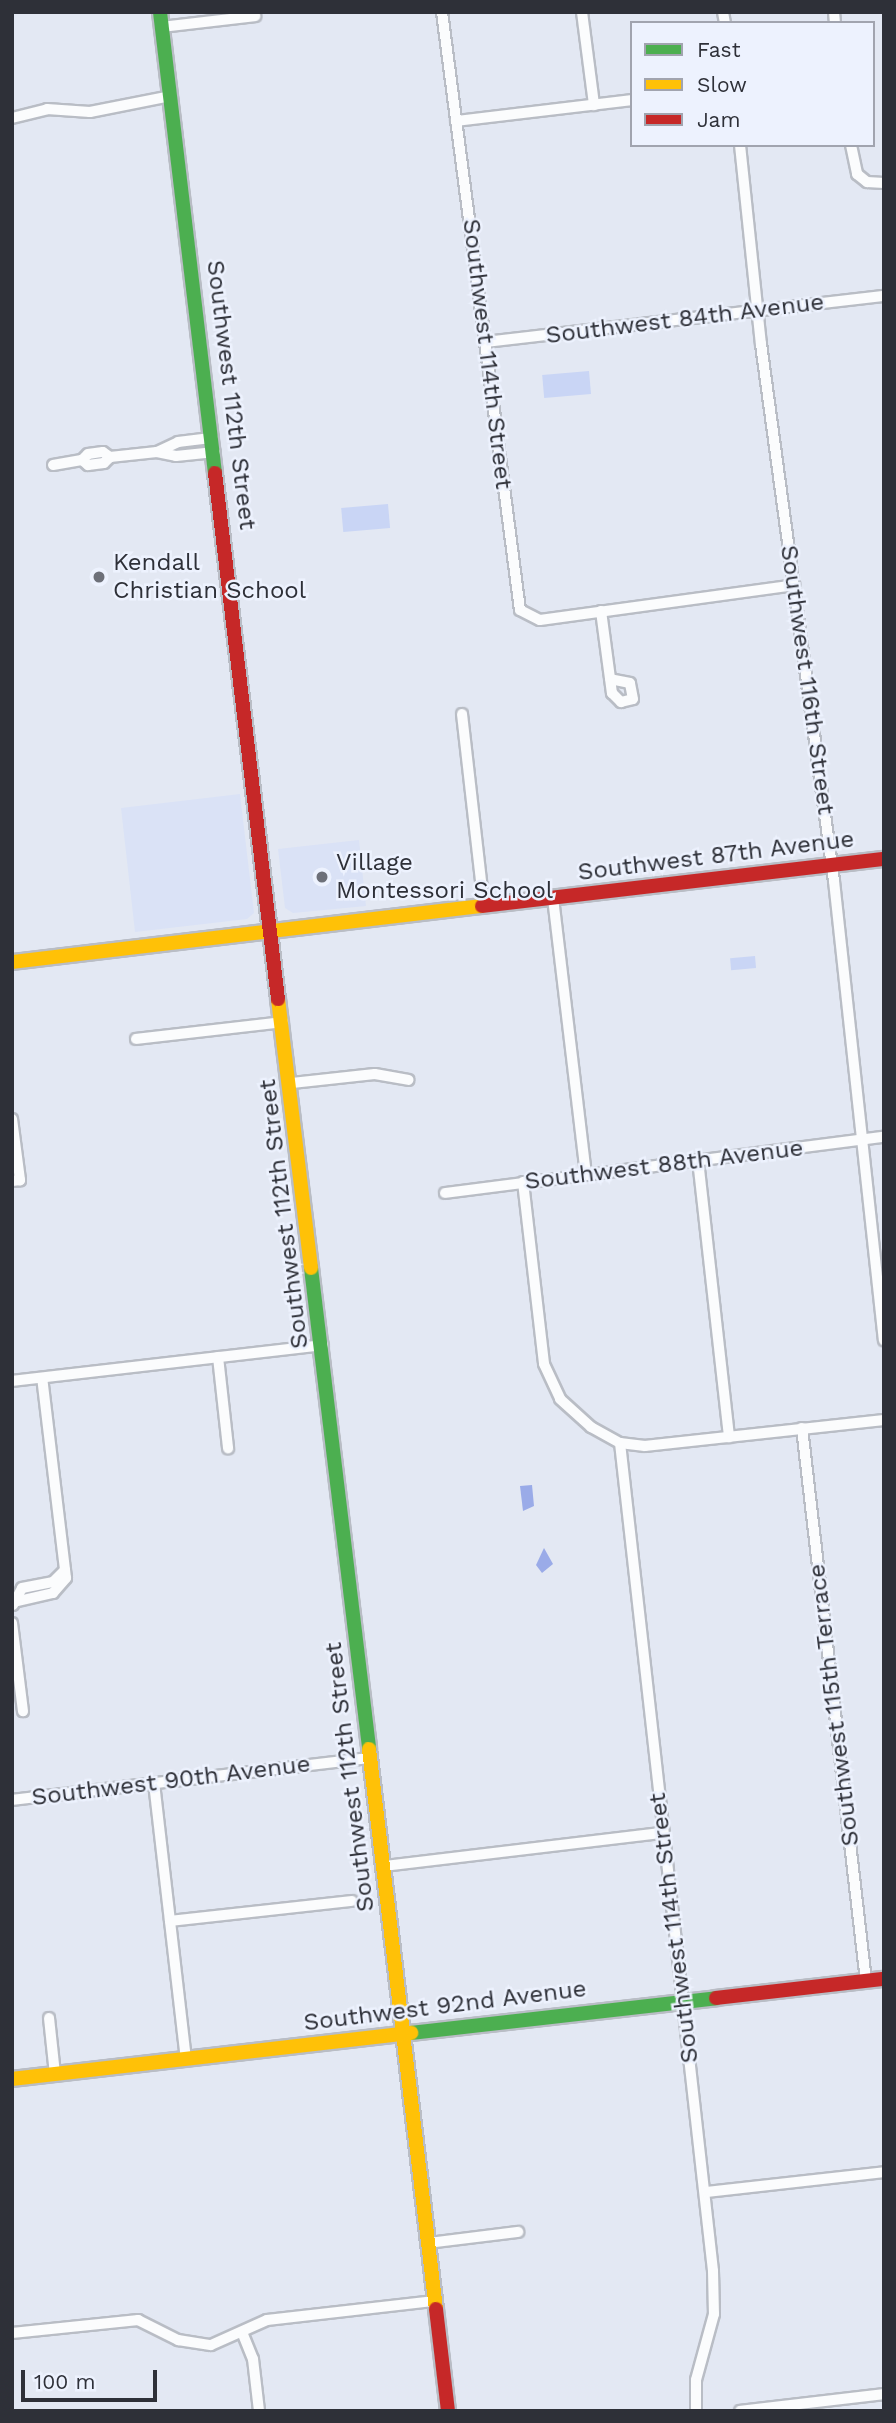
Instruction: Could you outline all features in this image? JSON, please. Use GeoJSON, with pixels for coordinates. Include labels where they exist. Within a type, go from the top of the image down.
{"type":"FeatureCollection","features":[{"type":"Feature","properties":{"kind":"main road","name":"Southwest 112th Street"},"geometry":{"type":"LineString","coordinates":[[161,20],[292,1083],[448,2411]]}},
{"type":"Feature","properties":{"kind":"main road","name":"Southwest 87th Avenue"},"geometry":{"type":"LineString","coordinates":[[12,962],[884,859]]}},
{"type":"Feature","properties":{"kind":"main road","name":"Southwest 92nd Avenue"},"geometry":{"type":"LineString","coordinates":[[12,2079],[884,1979]]}},
{"type":"Feature","properties":{"kind":"street","name":"Southwest 114th Street"},"geometry":{"type":"LineString","coordinates":[[442,12],[518,606],[535,620],[795,585]]}},
{"type":"Feature","properties":{"kind":"street"},"geometry":{"type":"LineString","coordinates":[[582,12],[594,104]]}},
{"type":"Feature","properties":{"kind":"street"},"geometry":{"type":"LineString","coordinates":[[161,20],[255,16]]}},
{"type":"Feature","properties":{"kind":"street"},"geometry":{"type":"LineString","coordinates":[[12,118],[47,109],[90,112],[171,96]]}},
{"type":"Feature","properties":{"kind":"street"},"geometry":{"type":"LineString","coordinates":[[456,121],[630,100]]}},
{"type":"Feature","properties":{"kind":"street","name":"Southwest 116th Street"},"geometry":{"type":"LineString","coordinates":[[740,147],[832,865],[884,1340]]}},
{"type":"Feature","properties":{"kind":"street"},"geometry":{"type":"LineString","coordinates":[[850,147],[854,170],[861,179],[884,183]]}},
{"type":"Feature","properties":{"kind":"street","name":"Southwest 84th Avenue"},"geometry":{"type":"LineString","coordinates":[[486,342],[884,296]]}},
{"type":"Feature","properties":{"kind":"street"},"geometry":{"type":"LineString","coordinates":[[53,465],[82,460],[88,454],[103,452],[110,457],[157,452],[178,442],[214,445]]}},
{"type":"Feature","properties":{"kind":"street"},"geometry":{"type":"LineString","coordinates":[[601,611],[610,679]]}},
{"type":"Feature","properties":{"kind":"street"},"geometry":{"type":"LineString","coordinates":[[462,714],[484,906]]}},
{"type":"Feature","properties":{"kind":"street"},"geometry":{"type":"LineString","coordinates":[[553,898],[586,1175]]}},
{"type":"Feature","properties":{"kind":"street"},"geometry":{"type":"LineString","coordinates":[[136,1039],[284,1022]]}},
{"type":"Feature","properties":{"kind":"street"},"geometry":{"type":"LineString","coordinates":[[292,1083],[375,1074],[408,1080]]}},
{"type":"Feature","properties":{"kind":"street"},"geometry":{"type":"LineString","coordinates":[[12,1119],[16,1180]]}},
{"type":"Feature","properties":{"kind":"street","name":"Southwest 88th Avenue"},"geometry":{"type":"LineString","coordinates":[[445,1194],[884,1137]]}},
{"type":"Feature","properties":{"kind":"street"},"geometry":{"type":"LineString","coordinates":[[698,1160],[729,1437]]}},
{"type":"Feature","properties":{"kind":"street"},"geometry":{"type":"LineString","coordinates":[[523,1182],[546,1371],[571,1411],[620,1443],[652,1445],[884,1420]]}},
{"type":"Feature","properties":{"kind":"street"},"geometry":{"type":"LineString","coordinates":[[12,1381],[323,1345]]}},
{"type":"Feature","properties":{"kind":"street"},"geometry":{"type":"LineString","coordinates":[[218,1357],[228,1448]]}},
{"type":"Feature","properties":{"kind":"street"},"geometry":{"type":"LineString","coordinates":[[13,1604],[53,1593],[64,1582],[65,1570],[43,1378]]}},
{"type":"Feature","properties":{"kind":"street","name":"Southwest 115th Terrace"},"geometry":{"type":"LineString","coordinates":[[802,1428],[866,1981]]}},
{"type":"Feature","properties":{"kind":"street","name":"Southwest 114th Street"},"geometry":{"type":"LineString","coordinates":[[620,1443],[662,1833],[706,2192],[715,2301],[696,2380],[696,2411]]}},
{"type":"Feature","properties":{"kind":"street"},"geometry":{"type":"LineString","coordinates":[[12,1623],[23,1711]]}},
{"type":"Feature","properties":{"kind":"street","name":"Southwest 90th Avenue"},"geometry":{"type":"LineString","coordinates":[[12,1800],[372,1758]]}},
{"type":"Feature","properties":{"kind":"street"},"geometry":{"type":"LineString","coordinates":[[154,1783],[186,2059]]}},
{"type":"Feature","properties":{"kind":"street"},"geometry":{"type":"LineString","coordinates":[[384,1866],[662,1833]]}},
{"type":"Feature","properties":{"kind":"street"},"geometry":{"type":"LineString","coordinates":[[170,1921],[352,1901]]}},
{"type":"Feature","properties":{"kind":"street"},"geometry":{"type":"LineString","coordinates":[[50,2018],[55,2074]]}},
{"type":"Feature","properties":{"kind":"street"},"geometry":{"type":"LineString","coordinates":[[706,2192],[884,2172]]}},
{"type":"Feature","properties":{"kind":"street"},"geometry":{"type":"LineString","coordinates":[[428,2243],[518,2232]]}},
{"type":"Feature","properties":{"kind":"street"},"geometry":{"type":"LineString","coordinates":[[12,2333],[138,2320],[178,2340],[201,2345],[242,2332],[267,2320],[435,2301]]}},
{"type":"Feature","properties":{"kind":"street"},"geometry":{"type":"LineString","coordinates":[[242,2332],[253,2359],[259,2411]]}},
{"type":"Feature","properties":{"kind":"street"},"geometry":{"type":"LineString","coordinates":[[740,2411],[884,2394]]}},
{"type":"Feature","properties":{"kind":"shaded area"},"geometry":{"type":"Polygon","coordinates":[[[589,371],[591,394],[544,398],[542,375],[589,371]]]}},
{"type":"Feature","properties":{"kind":"shaded area"},"geometry":{"type":"Polygon","coordinates":[[[388,504],[390,528],[343,532],[341,508],[388,504]]]}},
{"type":"Feature","properties":{"kind":"shaded area"},"geometry":{"type":"Polygon","coordinates":[[[240,794],[254,913],[247,919],[135,932],[121,808],[240,794]]]}},
{"type":"Feature","properties":{"kind":"shaded area","name":"Village Montessori School"},"geometry":{"type":"Polygon","coordinates":[[[359,840],[366,906],[293,913],[285,908],[278,849],[359,840]]]}},
{"type":"Feature","properties":{"kind":"shaded area"},"geometry":{"type":"Polygon","coordinates":[[[755,956],[756,968],[731,970],[730,958],[755,956]]]}},
{"type":"Feature","properties":{"kind":"water"},"geometry":{"type":"Polygon","coordinates":[[[532,1485],[534,1506],[523,1511],[520,1486],[532,1485]]]}},
{"type":"Feature","properties":{"kind":"water"},"geometry":{"type":"Polygon","coordinates":[[[544,1548],[553,1564],[542,1573],[536,1565],[544,1548]]]}},
{"type":"Feature","properties":{"kind":"traffic: fast"},"geometry":{"type":"LineString","coordinates":[[160,12],[215,473]]}},
{"type":"Feature","properties":{"kind":"traffic: fast"},"geometry":{"type":"LineString","coordinates":[[311,1268],[369,1749]]}},
{"type":"Feature","properties":{"kind":"traffic: fast"},"geometry":{"type":"LineString","coordinates":[[411,2033],[716,1998]]}},
{"type":"Feature","properties":{"kind":"traffic: slow"},"geometry":{"type":"LineString","coordinates":[[12,962],[482,906]]}},
{"type":"Feature","properties":{"kind":"traffic: slow"},"geometry":{"type":"LineString","coordinates":[[278,999],[311,1268]]}},
{"type":"Feature","properties":{"kind":"traffic: slow"},"geometry":{"type":"LineString","coordinates":[[369,1749],[436,2309]]}},
{"type":"Feature","properties":{"kind":"traffic: slow"},"geometry":{"type":"LineString","coordinates":[[12,2079],[411,2033]]}},
{"type":"Feature","properties":{"kind":"traffic: jam"},"geometry":{"type":"LineString","coordinates":[[215,473],[278,999]]}},
{"type":"Feature","properties":{"kind":"traffic: jam"},"geometry":{"type":"LineString","coordinates":[[482,906],[884,859]]}},
{"type":"Feature","properties":{"kind":"traffic: jam"},"geometry":{"type":"LineString","coordinates":[[716,1998],[884,1979]]}},
{"type":"Feature","properties":{"kind":"traffic: jam"},"geometry":{"type":"LineString","coordinates":[[436,2309],[448,2411]]}},
{"type":"Feature","properties":{"kind":"place","name":"Kendall Christian School"},"geometry":{"type":"Point","coordinates":[99,577]}},
{"type":"Feature","properties":{"kind":"place","name":"Village Montessori School"},"geometry":{"type":"Point","coordinates":[322,877]}}]}
